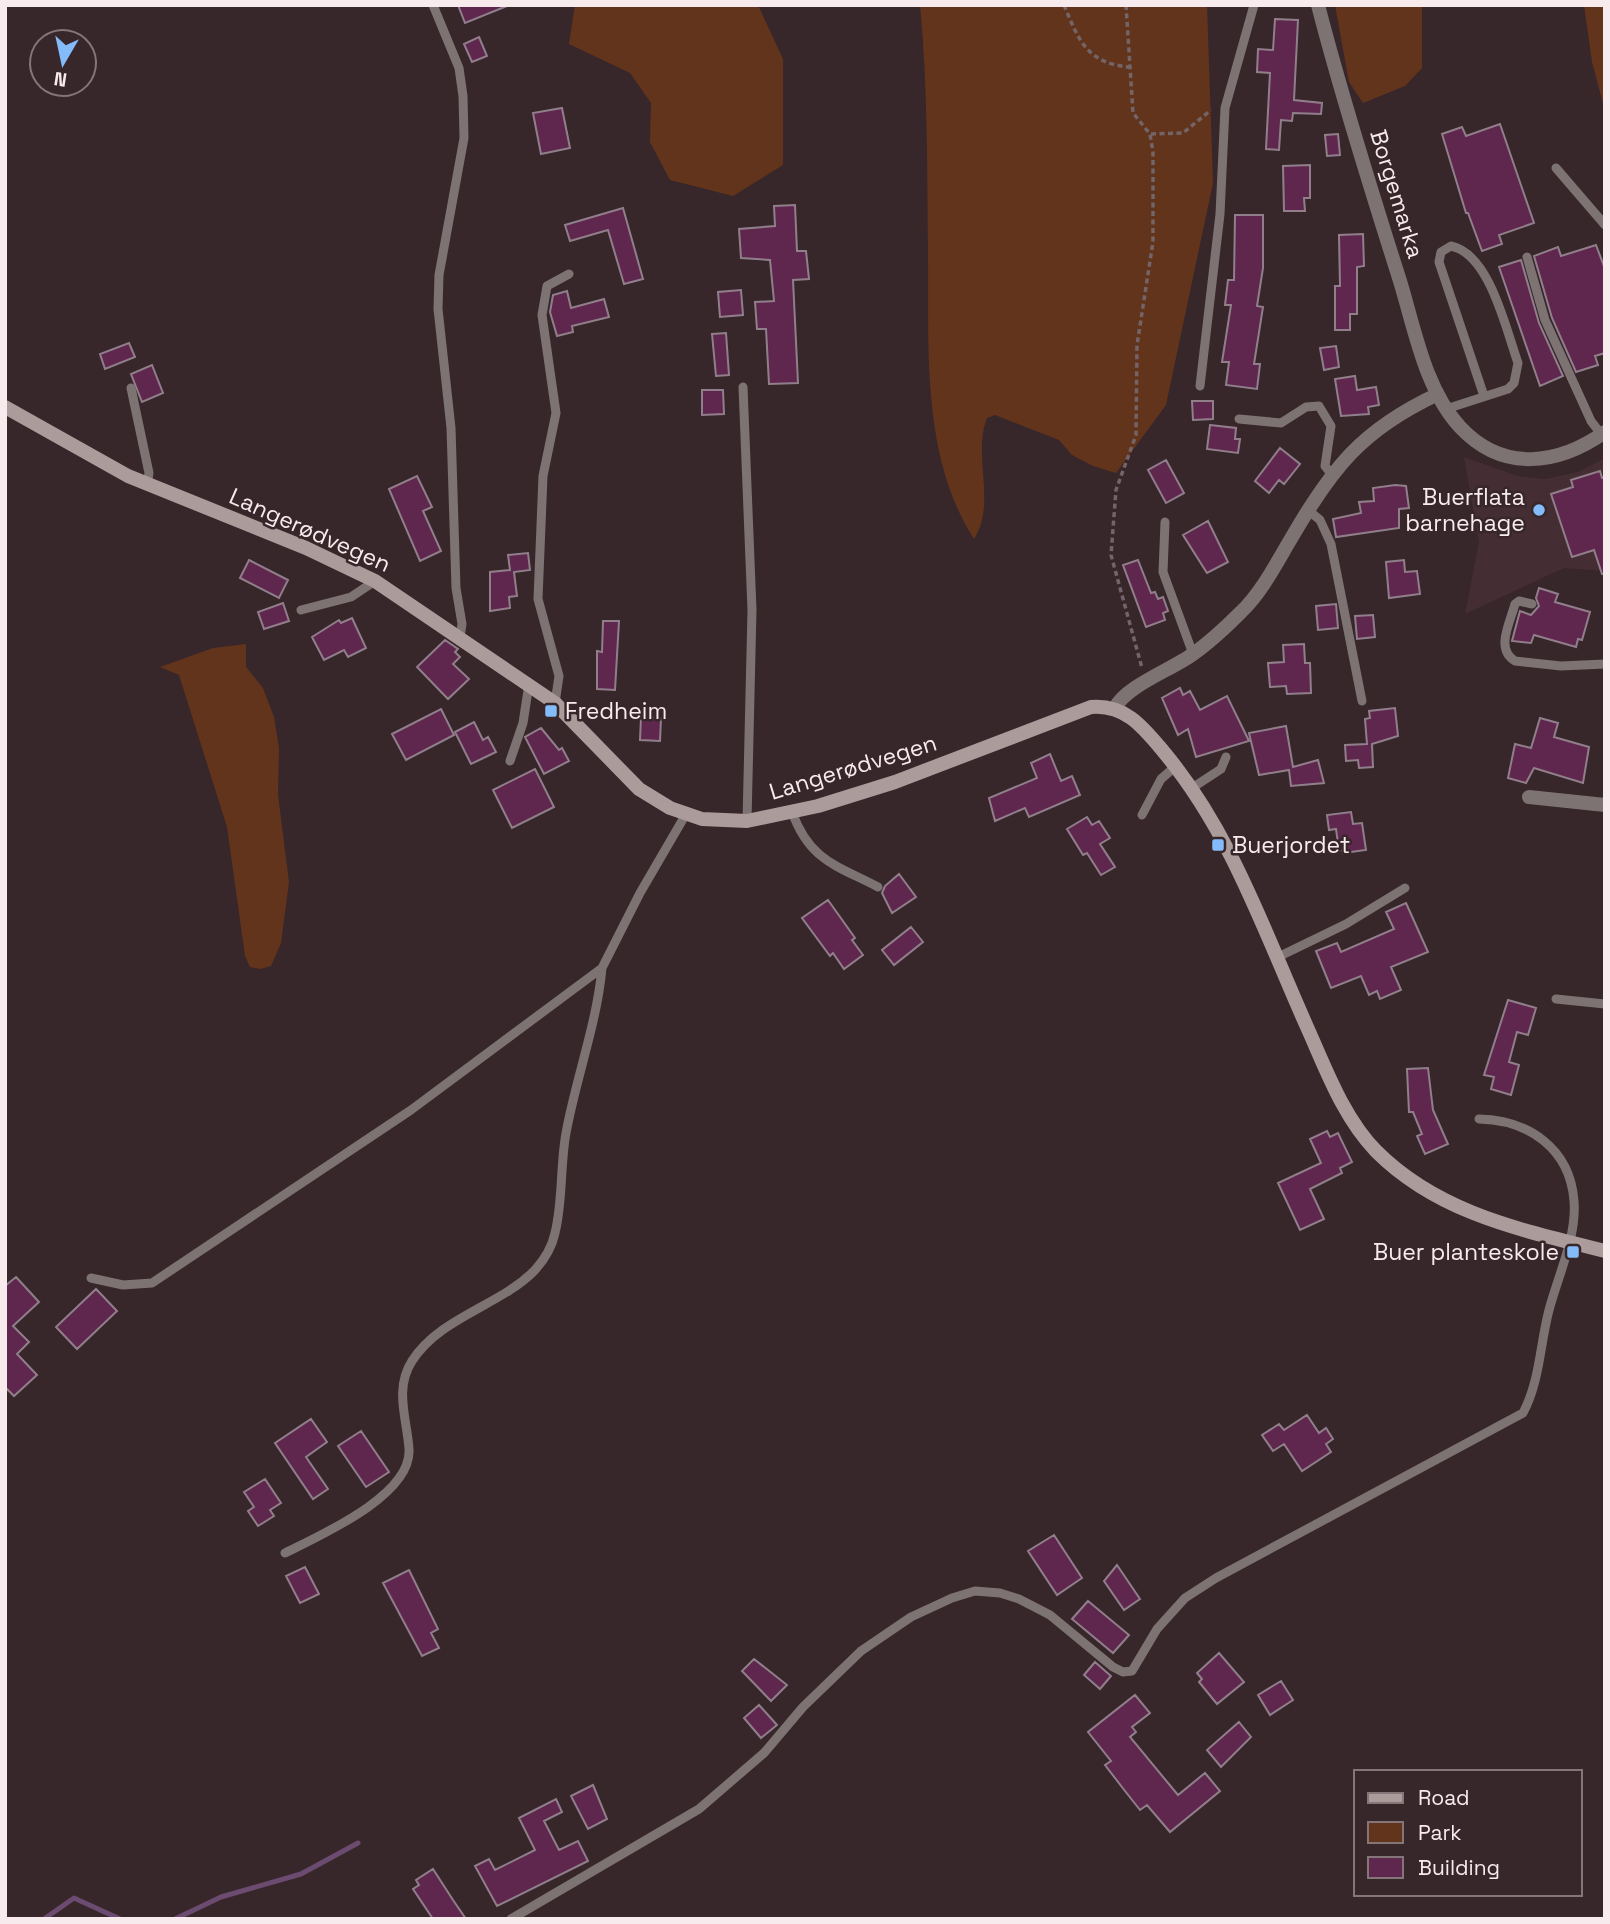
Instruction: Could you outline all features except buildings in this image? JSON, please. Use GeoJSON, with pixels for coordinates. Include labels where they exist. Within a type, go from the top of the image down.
{"type":"FeatureCollection","features":[{"type":"Feature","properties":{"kind":"main road","name":"Langerødvegen"},"geometry":{"type":"LineString","coordinates":[[5,407],[148,485],[306,548],[375,581],[555,703],[639,789],[686,814],[713,821],[747,821],[792,812],[895,782],[1091,707],[1115,708]]}},
{"type":"Feature","properties":{"kind":"main road"},"geometry":{"type":"LineString","coordinates":[[1115,708],[1134,719],[1176,766],[1230,851],[1343,1104],[1374,1148],[1392,1166],[1436,1198],[1459,1209],[1605,1251]]}},
{"type":"Feature","properties":{"kind":"street","name":"Borgemarka"},"geometry":{"type":"LineString","coordinates":[[1318,5],[1369,184],[1436,396]]}},
{"type":"Feature","properties":{"kind":"street"},"geometry":{"type":"LineString","coordinates":[[1115,708],[1125,695],[1193,654],[1244,610],[1271,573],[1332,475],[1354,447],[1390,419],[1436,396],[1471,438],[1514,458],[1564,455],[1603,433]]}},
{"type":"Feature","properties":{"kind":"street"},"geometry":{"type":"LineString","coordinates":[[1529,797],[1605,806]]}},
{"type":"Feature","properties":{"kind":"lane"},"geometry":{"type":"LineString","coordinates":[[433,5],[459,68],[463,96],[464,138],[439,275],[438,309],[451,428],[456,588],[462,624],[460,637]]}},
{"type":"Feature","properties":{"kind":"lane"},"geometry":{"type":"LineString","coordinates":[[1199,386],[1220,214],[1222,141],[1229,90],[1254,5]]}},
{"type":"Feature","properties":{"kind":"lane"},"geometry":{"type":"LineString","coordinates":[[1556,168],[1605,225]]}},
{"type":"Feature","properties":{"kind":"lane"},"geometry":{"type":"LineString","coordinates":[[1446,409],[1484,396],[1514,383],[1518,363],[1487,277],[1463,248],[1451,246],[1441,252],[1439,262],[1484,396]]}},
{"type":"Feature","properties":{"kind":"lane"},"geometry":{"type":"LineString","coordinates":[[1527,257],[1545,320],[1591,421],[1603,433]]}},
{"type":"Feature","properties":{"kind":"lane"},"geometry":{"type":"LineString","coordinates":[[555,703],[559,676],[538,599],[543,476],[556,413],[542,315],[547,286],[569,274]]}},
{"type":"Feature","properties":{"kind":"lane"},"geometry":{"type":"LineString","coordinates":[[743,387],[752,610],[747,821]]}},
{"type":"Feature","properties":{"kind":"lane"},"geometry":{"type":"LineString","coordinates":[[131,388],[149,473],[148,485]]}},
{"type":"Feature","properties":{"kind":"lane"},"geometry":{"type":"LineString","coordinates":[[1239,419],[1281,423],[1306,407],[1320,406],[1331,426],[1325,466],[1332,475]]}},
{"type":"Feature","properties":{"kind":"lane"},"geometry":{"type":"LineString","coordinates":[[1308,510],[1320,520],[1331,544],[1363,701]]}},
{"type":"Feature","properties":{"kind":"lane"},"geometry":{"type":"LineString","coordinates":[[1165,522],[1163,572],[1193,654]]}},
{"type":"Feature","properties":{"kind":"lane"},"geometry":{"type":"LineString","coordinates":[[301,610],[351,597],[375,581]]}},
{"type":"Feature","properties":{"kind":"lane"},"geometry":{"type":"LineString","coordinates":[[1532,604],[1519,601],[1515,604],[1504,646],[1509,657],[1515,661],[1561,666],[1605,664]]}},
{"type":"Feature","properties":{"kind":"lane"},"geometry":{"type":"LineString","coordinates":[[510,761],[523,723],[529,684]]}},
{"type":"Feature","properties":{"kind":"lane"},"geometry":{"type":"LineString","coordinates":[[1192,788],[1221,769],[1226,757]]}},
{"type":"Feature","properties":{"kind":"lane"},"geometry":{"type":"LineString","coordinates":[[1142,815],[1161,779],[1176,766]]}},
{"type":"Feature","properties":{"kind":"lane"},"geometry":{"type":"LineString","coordinates":[[792,812],[804,841],[821,858],[835,868],[878,887]]}},
{"type":"Feature","properties":{"kind":"lane"},"geometry":{"type":"LineString","coordinates":[[285,1553],[363,1509],[398,1482],[406,1469],[410,1451],[402,1391],[412,1361],[444,1330],[526,1278],[550,1249],[558,1220],[566,1133],[602,968],[640,893],[686,814]]}},
{"type":"Feature","properties":{"kind":"lane"},"geometry":{"type":"LineString","coordinates":[[1276,958],[1346,924],[1405,888]]}},
{"type":"Feature","properties":{"kind":"lane"},"geometry":{"type":"LineString","coordinates":[[91,1278],[123,1285],[152,1283],[411,1110],[602,968]]}},
{"type":"Feature","properties":{"kind":"lane"},"geometry":{"type":"LineString","coordinates":[[1556,999],[1605,1004]]}},
{"type":"Feature","properties":{"kind":"lane"},"geometry":{"type":"LineString","coordinates":[[511,1919],[699,1809],[764,1753],[803,1707],[861,1651],[911,1617],[952,1598],[975,1591],[1000,1593],[1019,1599],[1050,1615],[1113,1667],[1123,1672],[1132,1671],[1157,1629],[1195,1591],[1523,1413],[1532,1395],[1548,1312],[1568,1242],[1574,1201],[1566,1171],[1542,1139],[1517,1123],[1479,1119]]}},
{"type":"Feature","properties":{"kind":"path"},"geometry":{"type":"LineString","coordinates":[[1063,5],[1077,37],[1094,58],[1111,65],[1129,67]]}},
{"type":"Feature","properties":{"kind":"path"},"geometry":{"type":"LineString","coordinates":[[1126,5],[1133,113],[1150,134],[1153,242],[1137,345],[1136,435],[1116,490],[1111,555],[1146,683]]}},
{"type":"Feature","properties":{"kind":"path"},"geometry":{"type":"LineString","coordinates":[[1150,134],[1183,133],[1202,121],[1229,90]]}},
{"type":"Feature","properties":{"kind":"shaded area","name":"Buerflata barnehage"},"geometry":{"type":"Polygon","coordinates":[[[1464,457],[1518,476],[1545,479],[1578,472],[1605,458],[1605,571],[1564,568],[1465,614],[1479,542],[1464,457]]]}},
{"type":"Feature","properties":{"kind":"green space"},"geometry":{"type":"Polygon","coordinates":[[[575,5],[758,5],[783,59],[783,165],[733,196],[670,180],[650,142],[651,103],[630,73],[569,44],[575,5]]]}},
{"type":"Feature","properties":{"kind":"green space"},"geometry":{"type":"Polygon","coordinates":[[[920,5],[1207,5],[1213,183],[1166,405],[1116,473],[1093,466],[1072,455],[1059,440],[995,415],[987,418],[982,448],[984,510],[974,539],[957,507],[945,473],[936,438],[932,401],[928,327],[926,98],[920,5]]]}},
{"type":"Feature","properties":{"kind":"green space"},"geometry":{"type":"Polygon","coordinates":[[[1335,5],[1422,5],[1422,68],[1405,86],[1363,103],[1349,82],[1335,5]]]}},
{"type":"Feature","properties":{"kind":"green space"},"geometry":{"type":"Polygon","coordinates":[[[1584,5],[1605,5],[1605,111],[1592,62],[1584,5]]]}},
{"type":"Feature","properties":{"kind":"green space"},"geometry":{"type":"Polygon","coordinates":[[[246,644],[246,667],[263,688],[274,717],[279,748],[278,795],[289,882],[281,943],[271,966],[260,969],[250,967],[245,956],[227,827],[179,675],[160,667],[213,648],[246,644]]]}},
{"type":"Feature","properties":{"kind":"waterway"},"geometry":{"type":"LineString","coordinates":[[175,1919],[221,1897],[301,1874],[358,1843]]}},
{"type":"Feature","properties":{"kind":"waterway"},"geometry":{"type":"LineString","coordinates":[[44,1919],[74,1898],[120,1919]]}},
{"type":"Feature","properties":{"kind":"place","name":"Buerflata barnehage"},"geometry":{"type":"Point","coordinates":[1539,510]}},
{"type":"Feature","properties":{"kind":"place","name":"Fredheim"},"geometry":{"type":"Point","coordinates":[551,711]}},
{"type":"Feature","properties":{"kind":"place","name":"Buerjordet"},"geometry":{"type":"Point","coordinates":[1218,845]}},
{"type":"Feature","properties":{"kind":"place","name":"Buer planteskole"},"geometry":{"type":"Point","coordinates":[1573,1252]}}]}
